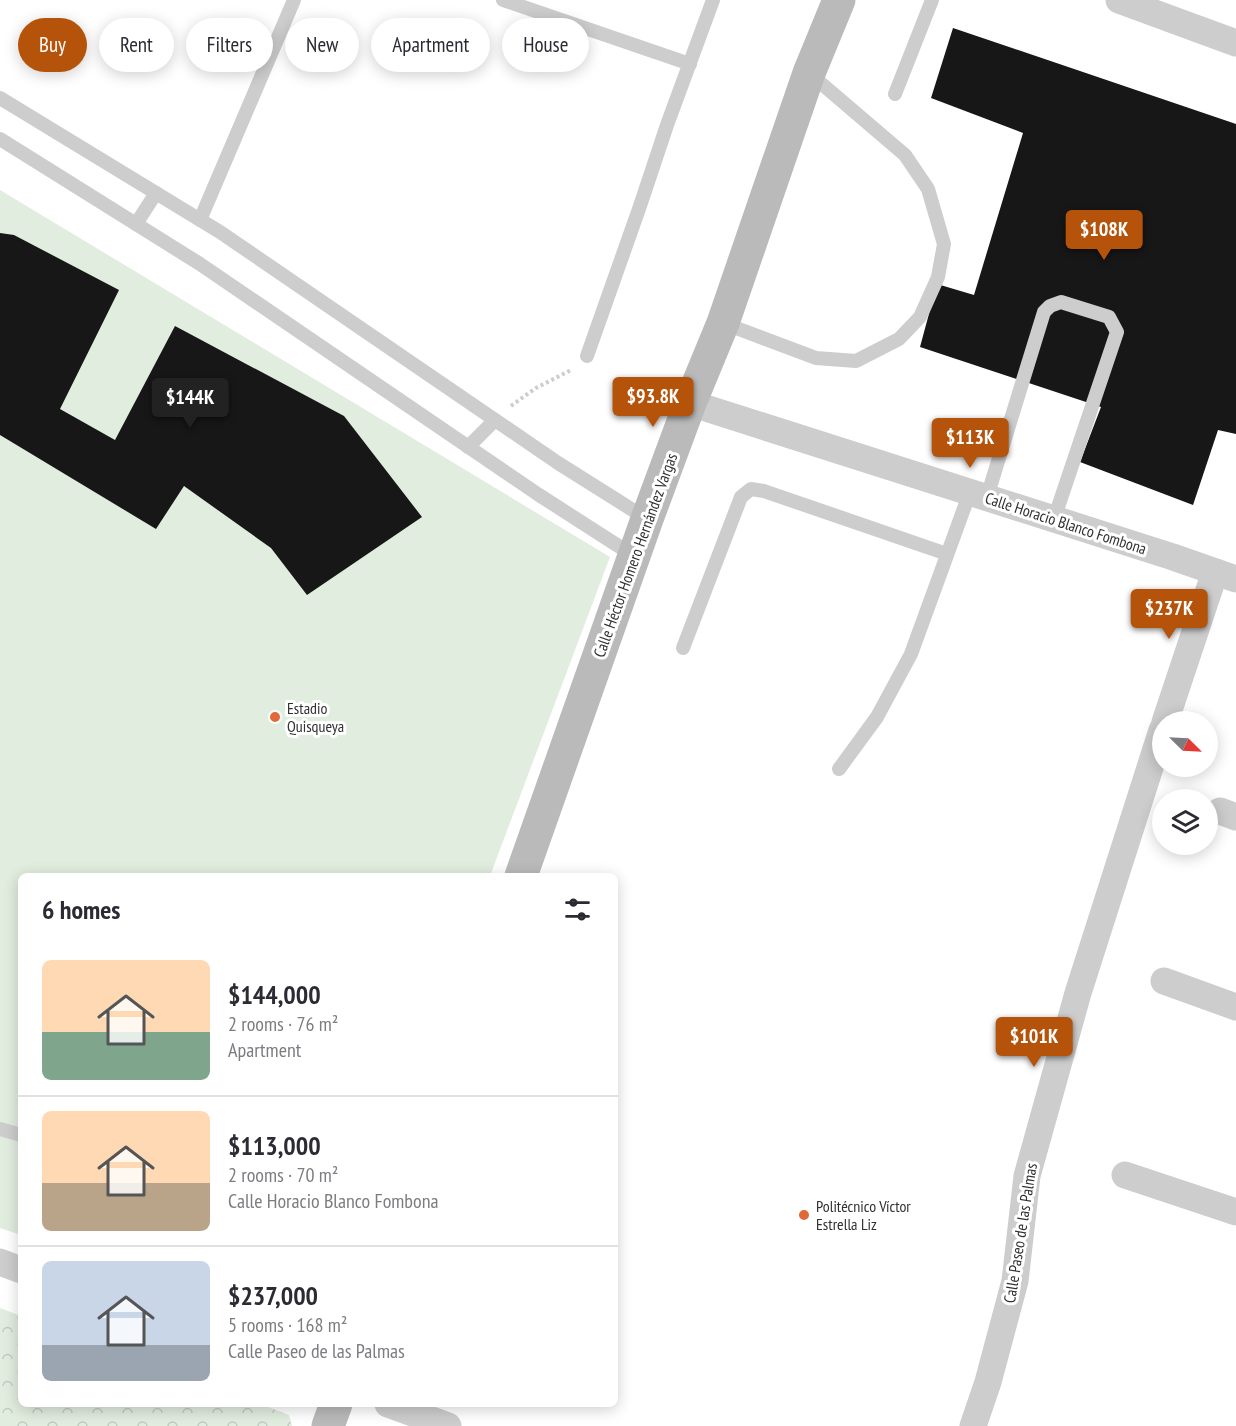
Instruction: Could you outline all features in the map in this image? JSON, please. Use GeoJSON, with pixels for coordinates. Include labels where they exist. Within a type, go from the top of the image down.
{"type":"FeatureCollection","features":[{"type":"Feature","properties":{"kind":"street","name":"Calle Héctor Homero Hernández Vargas"},"geometry":{"type":"LineString","coordinates":[[522,873],[633,556],[690,403],[723,323],[809,73],[839,0]]}},
{"type":"Feature","properties":{"kind":"street"},"geometry":{"type":"LineString","coordinates":[[1119,0],[1236,43]]}},
{"type":"Feature","properties":{"kind":"street","name":"Calle Horacio Blanco Fombona"},"geometry":{"type":"LineString","coordinates":[[690,403],[1225,576]]}},
{"type":"Feature","properties":{"kind":"street"},"geometry":{"type":"LineString","coordinates":[[1170,711],[1225,576]]}},
{"type":"Feature","properties":{"kind":"street","name":"Calle Paseo de las Palmas"},"geometry":{"type":"LineString","coordinates":[[973,1426],[988,1382],[1015,1281],[1027,1176],[1085,972],[1152,761]]}},
{"type":"Feature","properties":{"kind":"street"},"geometry":{"type":"LineString","coordinates":[[1164,981],[1236,1008]]}},
{"type":"Feature","properties":{"kind":"street"},"geometry":{"type":"LineString","coordinates":[[1125,1175],[1236,1212]]}},
{"type":"Feature","properties":{"kind":"street"},"geometry":{"type":"LineString","coordinates":[[0,1262],[18,1269]]}},
{"type":"Feature","properties":{"kind":"street"},"geometry":{"type":"LineString","coordinates":[[328,1426],[335,1407]]}},
{"type":"Feature","properties":{"kind":"street"},"geometry":{"type":"LineString","coordinates":[[396,1407],[447,1426]]}},
{"type":"Feature","properties":{"kind":"lane"},"geometry":{"type":"LineString","coordinates":[[200,220],[294,0]]}},
{"type":"Feature","properties":{"kind":"lane"},"geometry":{"type":"LineString","coordinates":[[503,0],[690,64]]}},
{"type":"Feature","properties":{"kind":"lane"},"geometry":{"type":"LineString","coordinates":[[587,356],[667,124],[713,0]]}},
{"type":"Feature","properties":{"kind":"lane"},"geometry":{"type":"LineString","coordinates":[[895,94],[933,0]]}},
{"type":"Feature","properties":{"kind":"lane"},"geometry":{"type":"LineString","coordinates":[[723,323],[816,358],[856,361],[899,339],[920,317],[938,277],[944,244],[928,189],[904,155],[809,73]]}},
{"type":"Feature","properties":{"kind":"lane"},"geometry":{"type":"LineString","coordinates":[[0,99],[200,220],[495,420],[647,519]]}},
{"type":"Feature","properties":{"kind":"lane"},"geometry":{"type":"LineString","coordinates":[[0,139],[200,264],[468,447],[633,556]]}},
{"type":"Feature","properties":{"kind":"lane"},"geometry":{"type":"LineString","coordinates":[[136,224],[156,193]]}},
{"type":"Feature","properties":{"kind":"lane"},"geometry":{"type":"LineString","coordinates":[[840,769],[877,717],[911,654],[947,554],[978,495],[1044,312],[1050,306],[1061,302],[1109,317],[1117,332],[1054,519]]}},
{"type":"Feature","properties":{"kind":"lane"},"geometry":{"type":"LineString","coordinates":[[468,447],[495,420]]}},
{"type":"Feature","properties":{"kind":"lane"},"geometry":{"type":"LineString","coordinates":[[683,648],[741,497],[751,489],[764,491],[947,554]]}},
{"type":"Feature","properties":{"kind":"lane"},"geometry":{"type":"LineString","coordinates":[[0,1129],[18,1134]]}},
{"type":"Feature","properties":{"kind":"path"},"geometry":{"type":"LineString","coordinates":[[495,420],[536,388],[573,369],[587,356]]}},
{"type":"Feature","properties":{"kind":"green space","name":"Estadio Quisqueya"},"geometry":{"type":"Polygon","coordinates":[[[0,190],[610,557],[491,873],[18,873],[18,1234],[0,1228],[0,190]]]}},
{"type":"Feature","properties":{"kind":"green space"},"geometry":{"type":"Polygon","coordinates":[[[0,1308],[18,1315],[18,1407],[268,1407],[289,1415],[292,1426],[0,1426],[0,1308]]]}},
{"type":"Feature","properties":{"kind":"building"},"geometry":{"type":"Polygon","coordinates":[[[953,28],[1236,124],[1236,434],[1218,430],[1193,505],[1080,462],[1101,407],[920,347],[937,284],[974,295],[1023,133],[931,98],[953,28]]]}},
{"type":"Feature","properties":{"kind":"building"},"geometry":{"type":"Polygon","coordinates":[[[0,233],[14,235],[119,290],[60,409],[115,440],[175,326],[344,416],[422,517],[307,595],[271,548],[184,486],[156,529],[0,435],[0,233]]]}},
{"type":"Feature","properties":{"kind":"place","name":"Estadio Quisqueya"},"geometry":{"type":"Point","coordinates":[275,717]}},
{"type":"Feature","properties":{"kind":"place","name":"Politécnico Víctor Estrella Liz"},"geometry":{"type":"Point","coordinates":[804,1215]}}]}
